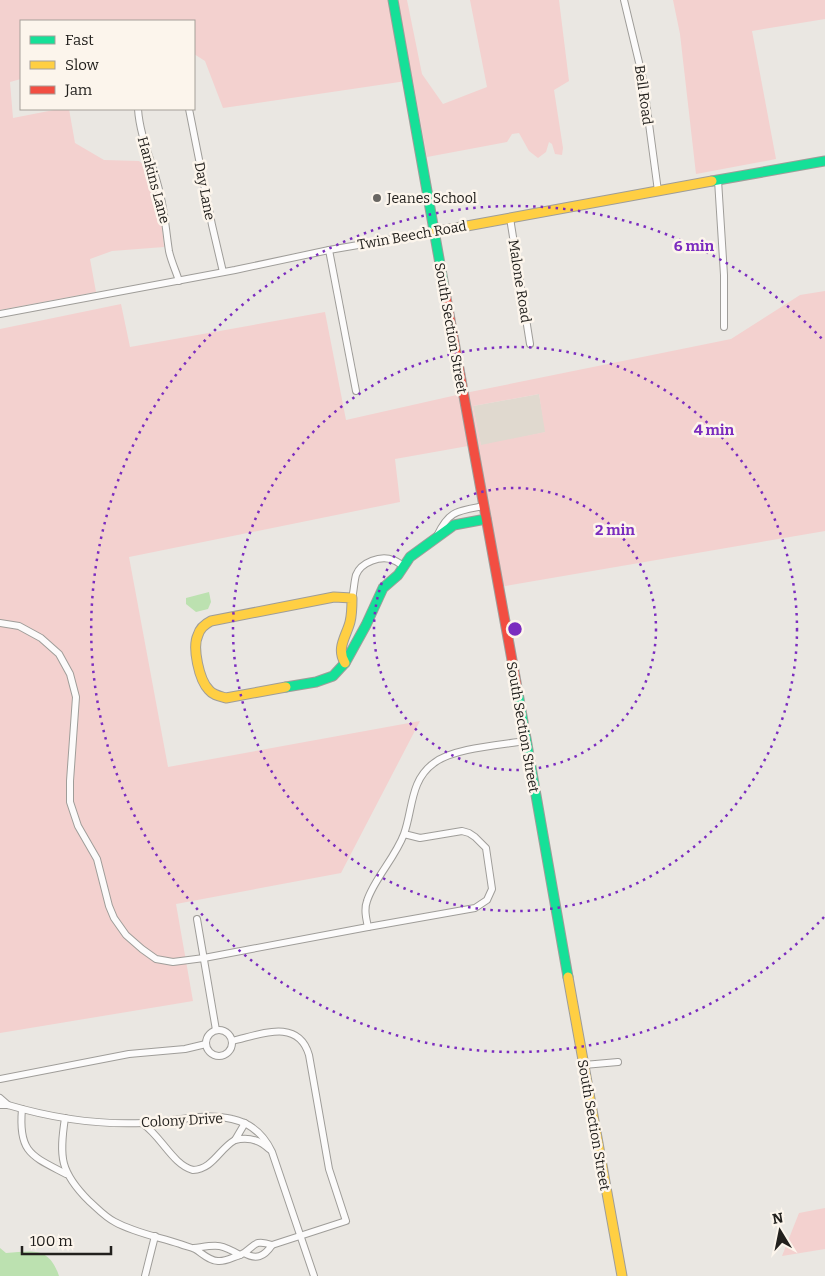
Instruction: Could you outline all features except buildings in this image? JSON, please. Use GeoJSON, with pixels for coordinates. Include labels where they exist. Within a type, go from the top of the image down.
{"type":"FeatureCollection","features":[{"type":"Feature","properties":{"kind":"street","name":"South Section Street"},"geometry":{"type":"LineString","coordinates":[[393,0],[622,1276]]}},
{"type":"Feature","properties":{"kind":"street","name":"Bell Road"},"geometry":{"type":"LineString","coordinates":[[624,0],[643,78],[658,191]]}},
{"type":"Feature","properties":{"kind":"street","name":"Hankins Lane"},"geometry":{"type":"LineString","coordinates":[[138,110],[146,151],[154,170],[160,194],[169,253],[179,280]]}},
{"type":"Feature","properties":{"kind":"street","name":"Day Lane"},"geometry":{"type":"LineString","coordinates":[[189,110],[223,272]]}},
{"type":"Feature","properties":{"kind":"street","name":"Twin Beech Road"},"geometry":{"type":"LineString","coordinates":[[0,314],[329,250],[825,161]]}},
{"type":"Feature","properties":{"kind":"street"},"geometry":{"type":"LineString","coordinates":[[718,180],[724,274],[724,327]]}},
{"type":"Feature","properties":{"kind":"street","name":"Malone Road"},"geometry":{"type":"LineString","coordinates":[[510,218],[530,344]]}},
{"type":"Feature","properties":{"kind":"street"},"geometry":{"type":"LineString","coordinates":[[329,250],[356,390]]}},
{"type":"Feature","properties":{"kind":"street"},"geometry":{"type":"LineString","coordinates":[[437,536],[443,522],[452,514],[484,506]]}},
{"type":"Feature","properties":{"kind":"street"},"geometry":{"type":"LineString","coordinates":[[352,598],[334,597],[211,620],[201,628],[195,646],[202,683],[208,691],[221,698],[316,682],[333,676],[345,663],[366,625],[383,588],[398,575],[410,557],[454,525],[486,519]]}},
{"type":"Feature","properties":{"kind":"street"},"geometry":{"type":"LineString","coordinates":[[345,663],[341,659],[341,645],[350,620],[352,598],[359,569],[371,561],[386,558],[404,566]]}},
{"type":"Feature","properties":{"kind":"street"},"geometry":{"type":"LineString","coordinates":[[0,623],[19,626],[42,638],[59,654],[70,674],[76,697],[70,802],[78,826],[97,859],[114,918],[126,935],[156,959],[173,962],[204,958],[475,908],[487,900],[492,889],[486,848],[476,836],[462,831],[420,838],[404,834]]}},
{"type":"Feature","properties":{"kind":"street"},"geometry":{"type":"LineString","coordinates":[[368,927],[366,902],[391,861],[404,834],[418,782],[423,773],[434,763],[454,753],[526,741]]}},
{"type":"Feature","properties":{"kind":"street"},"geometry":{"type":"LineString","coordinates":[[197,918],[216,1030]]}},
{"type":"Feature","properties":{"kind":"street"},"geometry":{"type":"LineString","coordinates":[[216,1030],[227,1033],[232,1041],[231,1048],[221,1056],[210,1052],[206,1044],[210,1034],[216,1030]]}},
{"type":"Feature","properties":{"kind":"street"},"geometry":{"type":"LineString","coordinates":[[65,1118],[62,1156],[66,1174],[77,1189],[109,1218],[131,1228],[194,1248],[218,1262],[242,1254],[257,1242],[272,1245],[346,1221],[329,1169],[308,1049],[300,1038],[287,1031],[232,1041]]}},
{"type":"Feature","properties":{"kind":"street"},"geometry":{"type":"LineString","coordinates":[[0,1080],[129,1054],[185,1049],[206,1044]]}},
{"type":"Feature","properties":{"kind":"street"},"geometry":{"type":"LineString","coordinates":[[584,1066],[618,1062]]}},
{"type":"Feature","properties":{"kind":"street","name":"Colony Drive"},"geometry":{"type":"LineString","coordinates":[[0,1098],[8,1105]]}},
{"type":"Feature","properties":{"kind":"street","name":"Colony Drive"},"geometry":{"type":"LineString","coordinates":[[0,1105],[8,1105],[65,1118],[99,1122],[168,1122],[199,1117],[220,1117],[245,1124],[260,1133],[267,1141],[272,1152],[314,1276]]}},
{"type":"Feature","properties":{"kind":"street"},"geometry":{"type":"LineString","coordinates":[[22,1109],[20,1128],[22,1139],[28,1151],[66,1174]]}},
{"type":"Feature","properties":{"kind":"street"},"geometry":{"type":"LineString","coordinates":[[142,1123],[152,1130],[180,1164],[193,1170],[206,1168],[227,1145],[235,1140],[244,1138],[254,1140],[265,1145],[272,1152]]}},
{"type":"Feature","properties":{"kind":"street"},"geometry":{"type":"LineString","coordinates":[[235,1140],[245,1124]]}},
{"type":"Feature","properties":{"kind":"street"},"geometry":{"type":"LineString","coordinates":[[145,1276],[155,1236]]}},
{"type":"Feature","properties":{"kind":"street"},"geometry":{"type":"LineString","coordinates":[[194,1248],[218,1245],[228,1247],[242,1254],[261,1257],[268,1252],[272,1245]]}},
{"type":"Feature","properties":{"kind":"shaded area"},"geometry":{"type":"Polygon","coordinates":[[[0,0],[407,0],[422,74],[443,104],[487,87],[470,0],[559,0],[569,81],[554,90],[563,148],[562,155],[555,154],[552,144],[549,142],[546,152],[538,158],[529,151],[519,133],[512,134],[507,142],[427,157],[413,80],[223,108],[205,61],[195,55],[195,20],[20,20],[20,79],[10,82],[13,118],[54,110],[69,110],[75,143],[104,160],[139,161],[150,170],[161,217],[164,247],[112,251],[90,259],[96,292],[0,310],[0,0]]]}},
{"type":"Feature","properties":{"kind":"shaded area"},"geometry":{"type":"Polygon","coordinates":[[[673,0],[825,0],[825,19],[752,31],[776,159],[696,174],[680,34],[673,0]]]}},
{"type":"Feature","properties":{"kind":"shaded area"},"geometry":{"type":"Polygon","coordinates":[[[825,291],[825,531],[494,588],[468,446],[395,459],[400,502],[129,557],[168,767],[420,721],[341,873],[176,904],[193,1001],[0,1033],[0,329],[121,304],[130,347],[325,312],[346,420],[470,392],[731,339],[800,295],[825,291]],[[539,394],[473,406],[481,445],[545,432],[539,394]]]}},
{"type":"Feature","properties":{"kind":"shaded area"},"geometry":{"type":"Polygon","coordinates":[[[539,394],[546,432],[481,446],[473,406],[539,394]]]}},
{"type":"Feature","properties":{"kind":"shaded area"},"geometry":{"type":"Polygon","coordinates":[[[209,592],[211,602],[208,609],[196,612],[186,604],[186,598],[209,592]]]}},
{"type":"Feature","properties":{"kind":"shaded area"},"geometry":{"type":"Polygon","coordinates":[[[825,1208],[825,1249],[782,1256],[799,1213],[825,1208]]]}},
{"type":"Feature","properties":{"kind":"shaded area"},"geometry":{"type":"Polygon","coordinates":[[[0,1248],[6,1253],[39,1252],[50,1259],[59,1276],[0,1276],[0,1248]]]}},
{"type":"Feature","properties":{"kind":"traffic: fast"},"geometry":{"type":"LineString","coordinates":[[393,0],[445,292]]}},
{"type":"Feature","properties":{"kind":"traffic: fast"},"geometry":{"type":"LineString","coordinates":[[712,181],[825,161]]}},
{"type":"Feature","properties":{"kind":"traffic: fast"},"geometry":{"type":"LineString","coordinates":[[286,687],[316,682],[333,676],[345,663],[366,625],[383,588],[398,575],[410,557],[454,525],[486,519]]}},
{"type":"Feature","properties":{"kind":"traffic: fast"},"geometry":{"type":"LineString","coordinates":[[518,693],[568,977]]}},
{"type":"Feature","properties":{"kind":"traffic: slow"},"geometry":{"type":"LineString","coordinates":[[434,232],[712,181]]}},
{"type":"Feature","properties":{"kind":"traffic: slow"},"geometry":{"type":"LineString","coordinates":[[286,687],[226,698],[212,693],[202,679],[196,655],[196,640],[200,630],[211,621],[334,597],[352,598],[351,619],[341,652],[345,663]]}},
{"type":"Feature","properties":{"kind":"traffic: slow"},"geometry":{"type":"LineString","coordinates":[[568,977],[622,1276]]}},
{"type":"Feature","properties":{"kind":"traffic: jam"},"geometry":{"type":"LineString","coordinates":[[445,292],[518,693]]}},
{"type":"Feature","properties":{"kind":"place","name":"Jeanes School"},"geometry":{"type":"Point","coordinates":[377,198]}}]}
